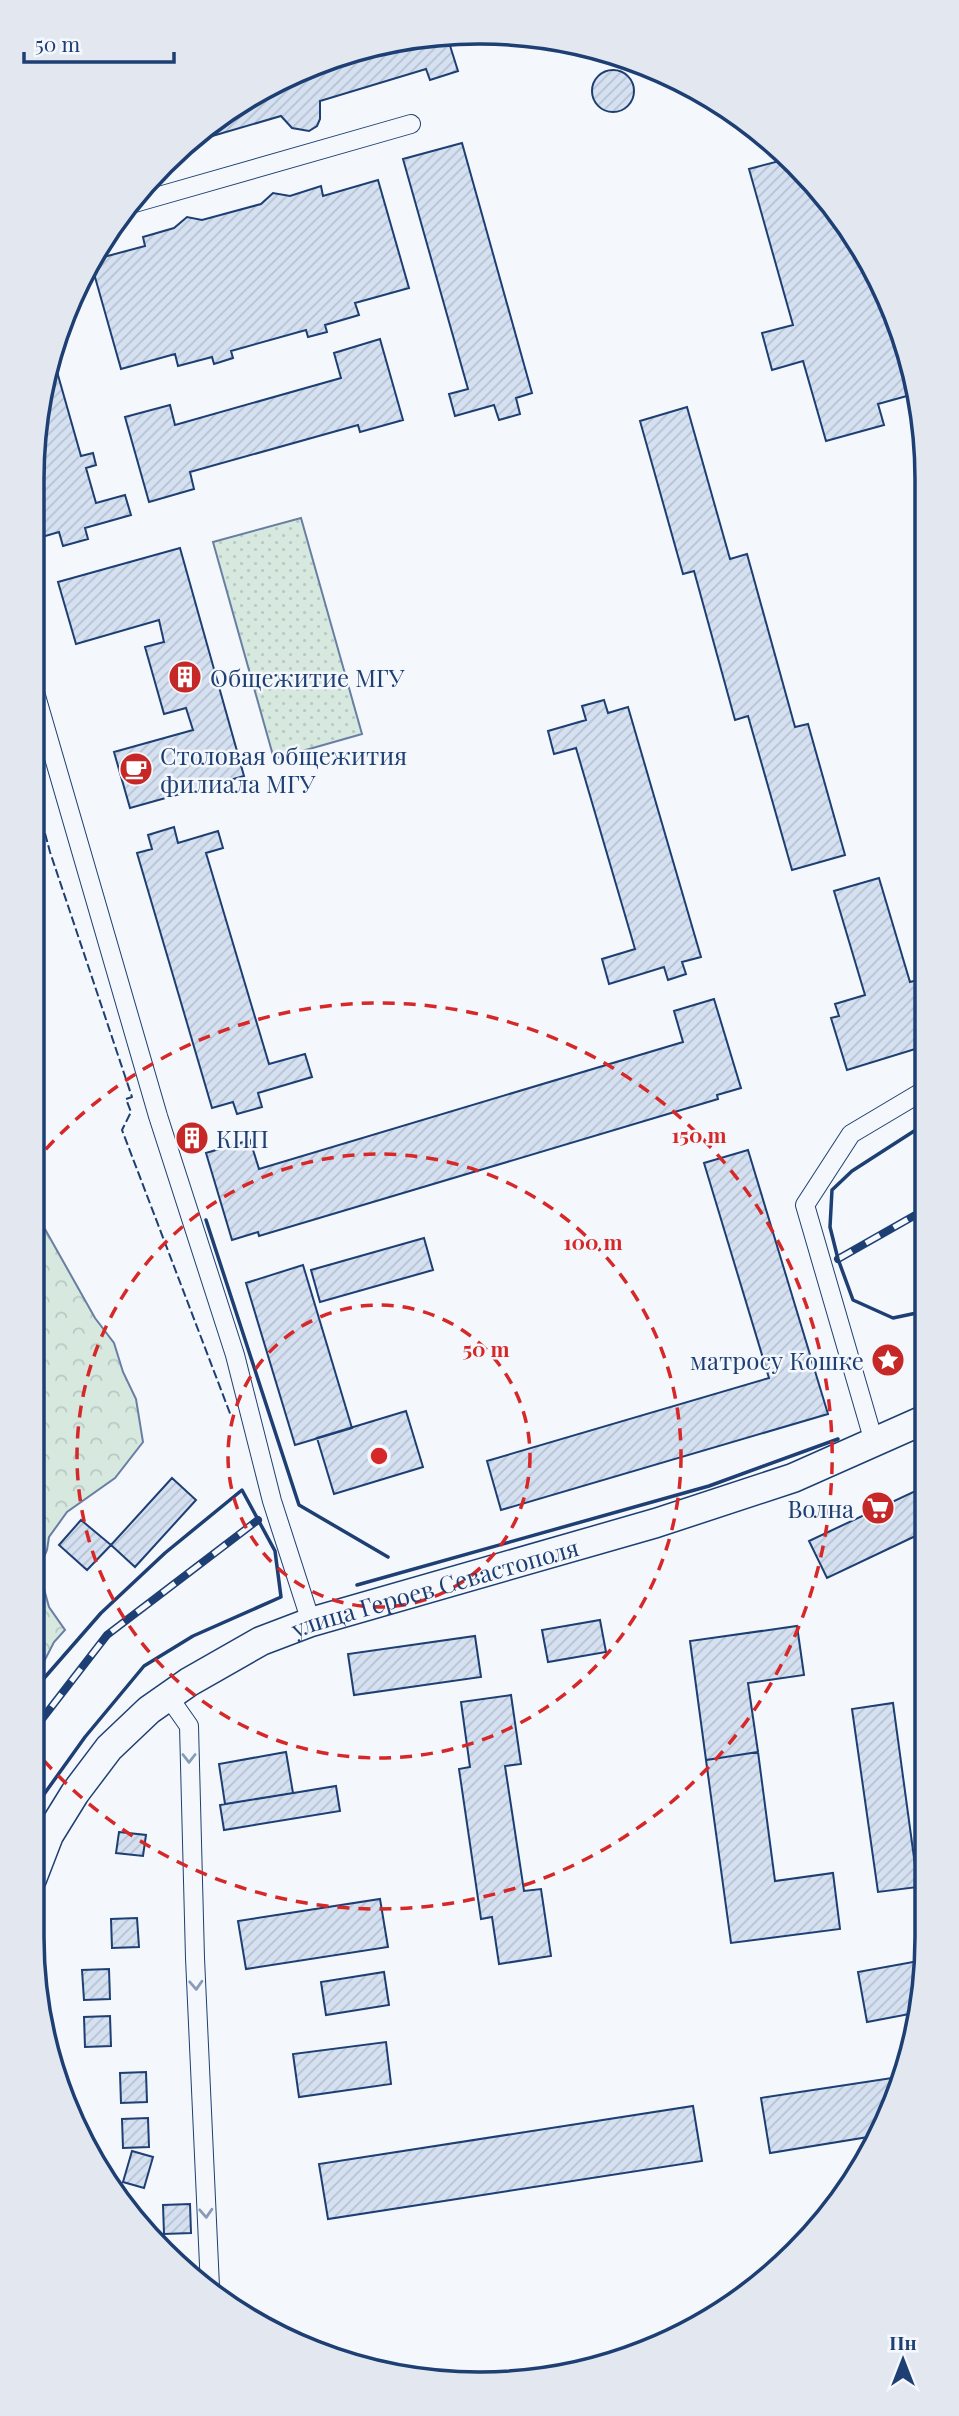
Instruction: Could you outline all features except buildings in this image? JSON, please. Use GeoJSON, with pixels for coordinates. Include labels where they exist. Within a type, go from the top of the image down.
{"type":"FeatureCollection","features":[{"type":"Feature","properties":{"kind":"main road","name":"улица Героев Севастополя"},"geometry":{"type":"LineString","coordinates":[[44,1846],[48,1835],[75,1793],[109,1748],[149,1710],[261,1641],[311,1622],[656,1523],[793,1478],[915,1424]]}},
{"type":"Feature","properties":{"kind":"street"},"geometry":{"type":"LineString","coordinates":[[146,200],[411,124]]}},
{"type":"Feature","properties":{"kind":"street"},"geometry":{"type":"LineString","coordinates":[[44,723],[158,1116],[235,1355],[272,1502],[311,1622]]}},
{"type":"Feature","properties":{"kind":"street"},"geometry":{"type":"LineString","coordinates":[[874,1442],[805,1205],[851,1134],[915,1096]]}},
{"type":"Feature","properties":{"kind":"street"},"geometry":{"type":"LineString","coordinates":[[168,1696],[189,1726],[195,1958],[210,2278]]}},
{"type":"Feature","properties":{"kind":"green space"},"geometry":{"type":"Polygon","coordinates":[[[301,518],[362,734],[274,759],[213,542],[301,518]]]}},
{"type":"Feature","properties":{"kind":"green space"},"geometry":{"type":"Polygon","coordinates":[[[44,1227],[95,1318],[114,1343],[123,1372],[136,1399],[143,1442],[115,1478],[67,1512],[49,1537],[44,1557],[44,1227]]]}},
{"type":"Feature","properties":{"kind":"green space"},"geometry":{"type":"Polygon","coordinates":[[[44,1589],[49,1607],[65,1630],[54,1642],[44,1662],[44,1589]]]}},
{"type":"Feature","properties":{"kind":"railway"},"geometry":{"type":"LineString","coordinates":[[838,1259],[915,1215]]}},
{"type":"Feature","properties":{"kind":"railway"},"geometry":{"type":"LineString","coordinates":[[44,1716],[107,1635],[258,1520]]}},
{"type":"Feature","properties":{"kind":"fence"},"geometry":{"type":"LineString","coordinates":[[44,830],[132,1097],[126,1099],[131,1112],[122,1130],[231,1416]]}},
{"type":"Feature","properties":{"kind":"wall"},"geometry":{"type":"LineString","coordinates":[[915,1130],[852,1171],[832,1190],[830,1227],[853,1300],[893,1318],[915,1313]]}},
{"type":"Feature","properties":{"kind":"wall"},"geometry":{"type":"LineString","coordinates":[[206,1220],[299,1505],[388,1557]]}},
{"type":"Feature","properties":{"kind":"wall"},"geometry":{"type":"LineString","coordinates":[[357,1585],[709,1486],[838,1439]]}},
{"type":"Feature","properties":{"kind":"wall"},"geometry":{"type":"LineString","coordinates":[[44,1678],[101,1613],[165,1553],[242,1490],[275,1551],[281,1597],[193,1636],[144,1666],[85,1737],[44,1794]]}},
{"type":"Feature","properties":{"kind":"place","name":"Общежитие МГУ"},"geometry":{"type":"Point","coordinates":[185,677]}},
{"type":"Feature","properties":{"kind":"place","name":"Столовая общежития филиала МГУ"},"geometry":{"type":"Point","coordinates":[136,769]}},
{"type":"Feature","properties":{"kind":"place","name":"КПП"},"geometry":{"type":"Point","coordinates":[192,1138]}},
{"type":"Feature","properties":{"kind":"place","name":"матросу Кошке"},"geometry":{"type":"Point","coordinates":[888,1360]}},
{"type":"Feature","properties":{"kind":"place","name":"Волна"},"geometry":{"type":"Point","coordinates":[878,1508]}}]}
